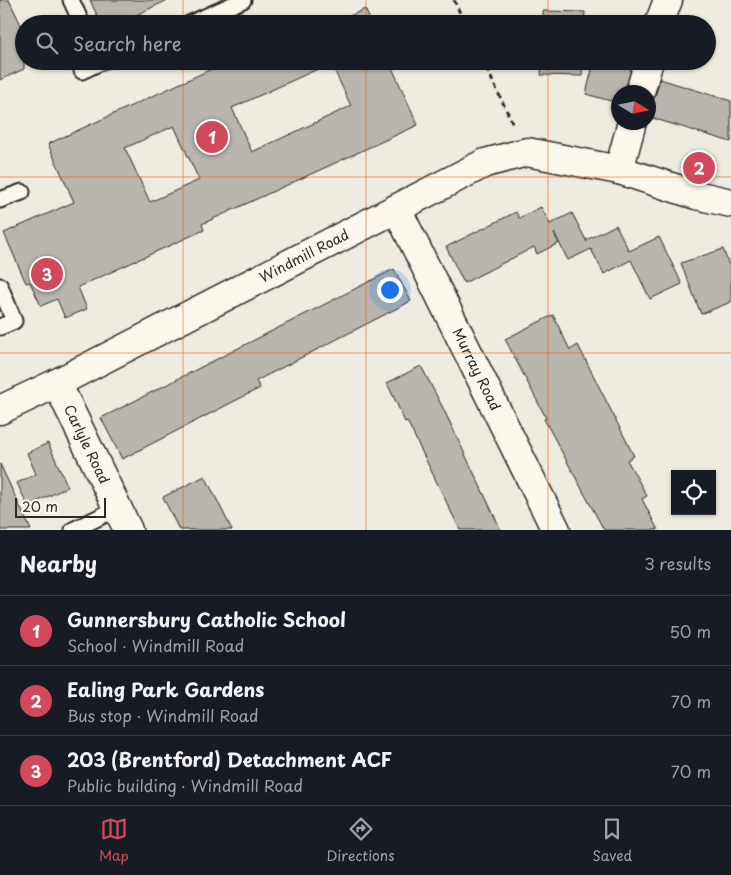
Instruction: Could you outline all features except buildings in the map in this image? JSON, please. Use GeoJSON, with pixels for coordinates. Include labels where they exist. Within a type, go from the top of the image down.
{"type":"FeatureCollection","features":[{"type":"Feature","properties":{"kind":"main road"},"geometry":{"type":"LineString","coordinates":[[662,15],[668,0]]}},
{"type":"Feature","properties":{"kind":"main road"},"geometry":{"type":"LineString","coordinates":[[642,85],[646,70]]}},
{"type":"Feature","properties":{"kind":"main road"},"geometry":{"type":"LineString","coordinates":[[619,170],[630,130]]}},
{"type":"Feature","properties":{"kind":"main road","name":"Windmill Road"},"geometry":{"type":"LineString","coordinates":[[0,410],[58,384],[484,162],[527,152],[619,170],[696,195],[731,203]]}},
{"type":"Feature","properties":{"kind":"main road","name":"Murray Road"},"geometry":{"type":"LineString","coordinates":[[397,208],[556,530]]}},
{"type":"Feature","properties":{"kind":"main road","name":"Carlyle Road"},"geometry":{"type":"LineString","coordinates":[[58,384],[123,519]]}},
{"type":"Feature","properties":{"kind":"lane"},"geometry":{"type":"LineString","coordinates":[[71,0],[78,15]]}},
{"type":"Feature","properties":{"kind":"lane"},"geometry":{"type":"LineString","coordinates":[[209,15],[243,0]]}},
{"type":"Feature","properties":{"kind":"lane"},"geometry":{"type":"LineString","coordinates":[[0,200],[22,192]]}},
{"type":"Feature","properties":{"kind":"lane"},"geometry":{"type":"LineString","coordinates":[[0,286],[14,321],[0,328]]}},
{"type":"Feature","properties":{"kind":"lane"},"geometry":{"type":"LineString","coordinates":[[74,530],[123,519]]}},
{"type":"Feature","properties":{"kind":"path"},"geometry":{"type":"LineString","coordinates":[[454,0],[461,15]]}},
{"type":"Feature","properties":{"kind":"path"},"geometry":{"type":"LineString","coordinates":[[487,70],[527,152]]}},
{"type":"Feature","properties":{"kind":"place","name":"Gunnersbury Catholic School"},"geometry":{"type":"Point","coordinates":[212,137]}},
{"type":"Feature","properties":{"kind":"place","name":"Ealing Park Gardens"},"geometry":{"type":"Point","coordinates":[699,168]}},
{"type":"Feature","properties":{"kind":"place","name":"203 (Brentford) Detachment ACF"},"geometry":{"type":"Point","coordinates":[47,274]}}]}
